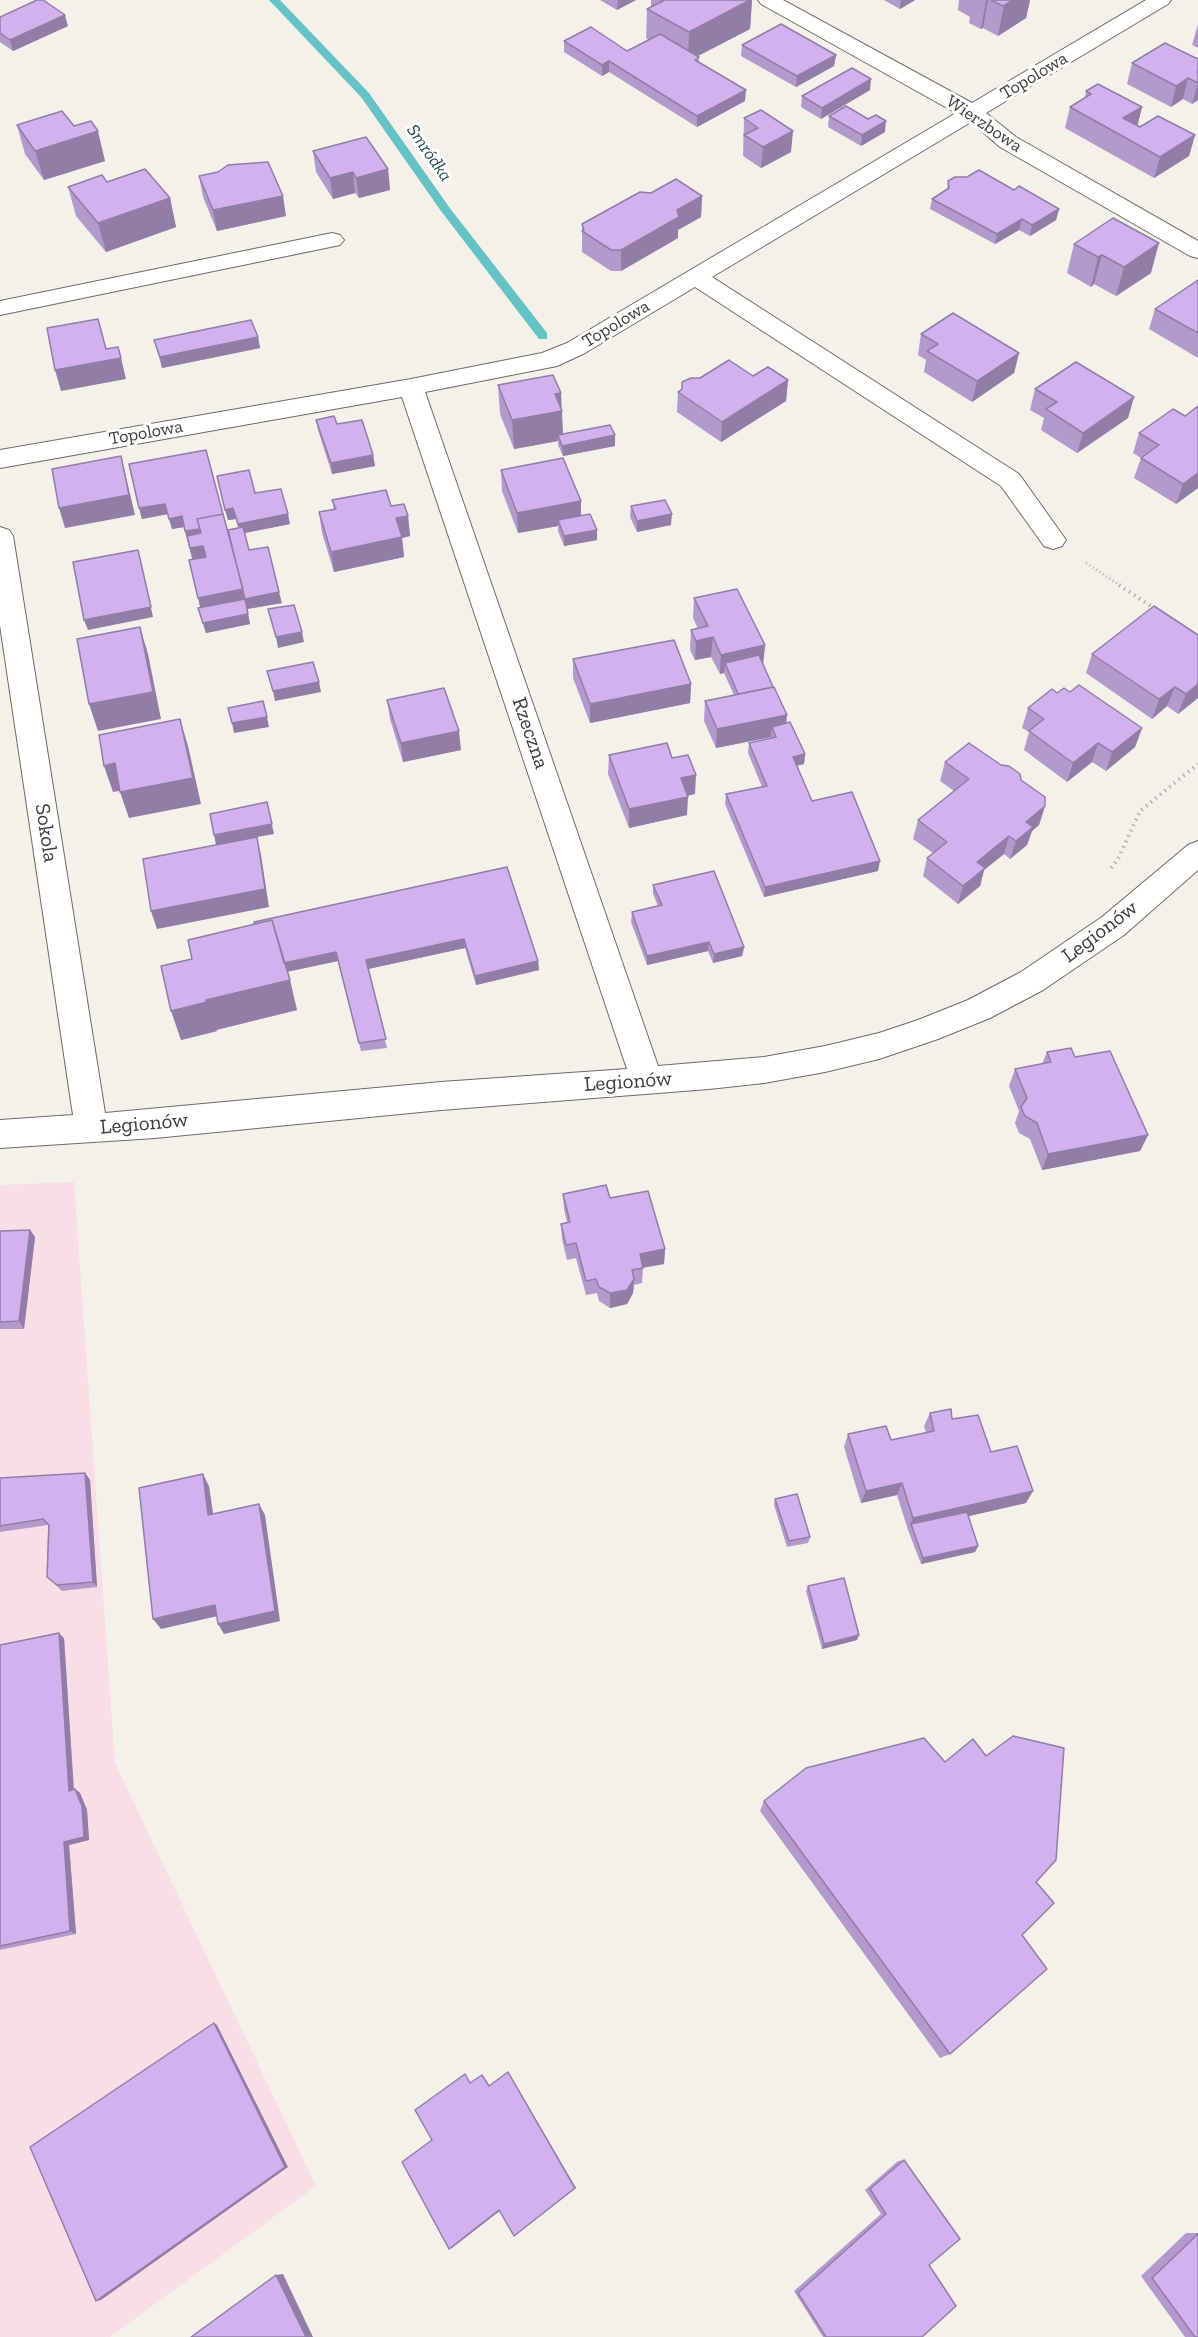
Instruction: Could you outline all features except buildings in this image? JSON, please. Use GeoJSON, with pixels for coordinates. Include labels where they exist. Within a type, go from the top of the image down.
{"type":"FeatureCollection","features":[{"type":"Feature","properties":{"kind":"street","name":"Wierzbowa"},"geometry":{"type":"LineString","coordinates":[[768,0],[972,113],[1008,142],[1198,251]]}},
{"type":"Feature","properties":{"kind":"street","name":"Topolowa"},"geometry":{"type":"LineString","coordinates":[[0,459],[411,387],[548,360],[576,348],[1161,0]]}},
{"type":"Feature","properties":{"kind":"street"},"geometry":{"type":"LineString","coordinates":[[0,308],[332,240]]}},
{"type":"Feature","properties":{"kind":"street"},"geometry":{"type":"LineString","coordinates":[[696,277],[1010,480],[1053,540]]}},
{"type":"Feature","properties":{"kind":"street","name":"Rzeczna"},"geometry":{"type":"LineString","coordinates":[[411,387],[647,1080]]}},
{"type":"Feature","properties":{"kind":"street","name":"Sokola"},"geometry":{"type":"LineString","coordinates":[[0,536],[91,1129]]}},
{"type":"Feature","properties":{"kind":"street","name":"Legionów"},"geometry":{"type":"LineString","coordinates":[[0,1134],[91,1129],[764,1070],[825,1059],[879,1046],[979,1009],[1032,981],[1113,926],[1198,853]]}},
{"type":"Feature","properties":{"kind":"path"},"geometry":{"type":"LineString","coordinates":[[1053,540],[1159,611]]}},
{"type":"Feature","properties":{"kind":"path"},"geometry":{"type":"LineString","coordinates":[[1106,874],[1118,859],[1140,811],[1198,764]]}},
{"type":"Feature","properties":{"kind":"shaded area"},"geometry":{"type":"Polygon","coordinates":[[[74,1182],[115,1763],[316,2186],[110,2337],[0,2337],[0,1185],[74,1182]]]}},
{"type":"Feature","properties":{"kind":"waterway","name":"Smródka"},"geometry":{"type":"LineString","coordinates":[[274,0],[365,95],[445,209],[543,336]]}}]}
